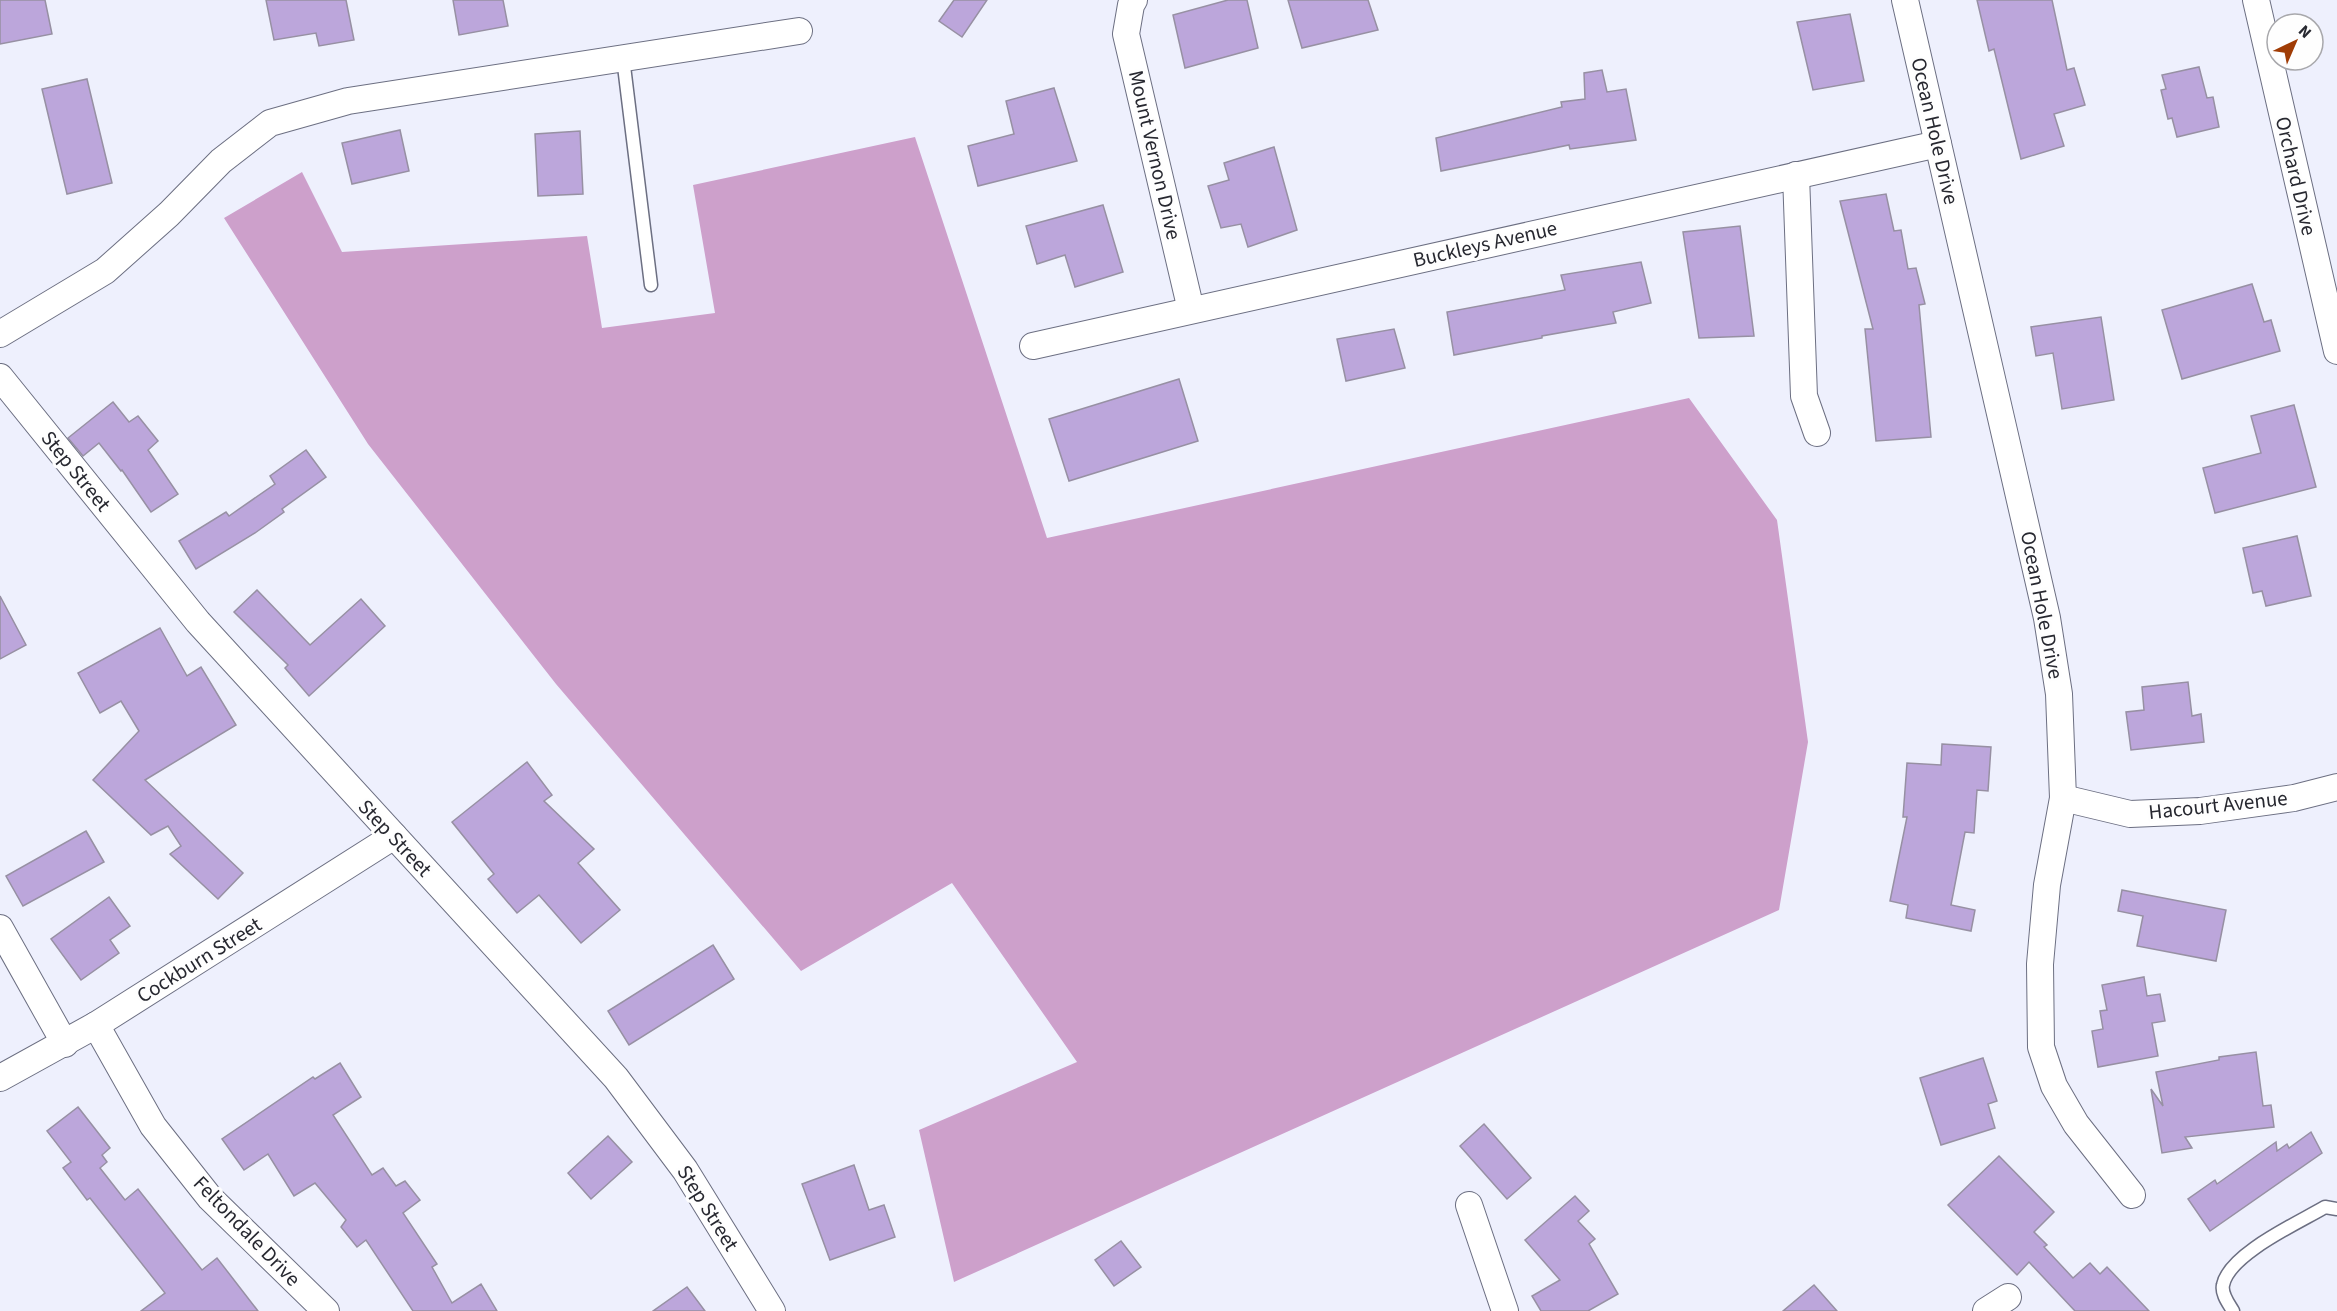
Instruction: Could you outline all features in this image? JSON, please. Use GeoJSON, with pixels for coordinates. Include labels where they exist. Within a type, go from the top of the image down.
{"type":"FeatureCollection","features":[{"type":"Feature","properties":{"kind":"street","name":"Mount Vernon Drive"},"geometry":{"type":"LineString","coordinates":[[1134,0],[1131,4],[1126,34],[1191,310]]}},
{"type":"Feature","properties":{"kind":"street","name":"Ocean Hole Drive"},"geometry":{"type":"LineString","coordinates":[[1905,0],[2047,618],[2059,694],[2063,798],[2047,885],[2040,964],[2041,1047],[2054,1086],[2076,1124],[2132,1195]]}},
{"type":"Feature","properties":{"kind":"street","name":"Orchard Drive"},"geometry":{"type":"LineString","coordinates":[[2256,0],[2337,351]]}},
{"type":"Feature","properties":{"kind":"street"},"geometry":{"type":"LineString","coordinates":[[0,334],[105,271],[169,214],[221,161],[270,123],[348,101],[799,31]]}},
{"type":"Feature","properties":{"kind":"street","name":"Buckleys Avenue"},"geometry":{"type":"LineString","coordinates":[[1033,346],[1938,144]]}},
{"type":"Feature","properties":{"kind":"street"},"geometry":{"type":"LineString","coordinates":[[1796,176],[1804,396],[1817,433]]}},
{"type":"Feature","properties":{"kind":"street","name":"Step Street"},"geometry":{"type":"LineString","coordinates":[[0,377],[198,622],[616,1078],[685,1170],[772,1311]]}},
{"type":"Feature","properties":{"kind":"street","name":"Hacourt Avenue"},"geometry":{"type":"LineString","coordinates":[[2063,798],[2130,814],[2200,811],[2294,798],[2337,787]]}},
{"type":"Feature","properties":{"kind":"street","name":"Cockburn Street"},"geometry":{"type":"LineString","coordinates":[[0,1078],[96,1025],[394,836]]}},
{"type":"Feature","properties":{"kind":"street"},"geometry":{"type":"LineString","coordinates":[[0,928],[64,1044]]}},
{"type":"Feature","properties":{"kind":"street","name":"Feltondale Drive"},"geometry":{"type":"LineString","coordinates":[[96,1025],[153,1126],[210,1198],[326,1311]]}},
{"type":"Feature","properties":{"kind":"street"},"geometry":{"type":"LineString","coordinates":[[1469,1205],[1505,1311]]}},
{"type":"Feature","properties":{"kind":"street"},"geometry":{"type":"LineString","coordinates":[[1986,1311],[2008,1297]]}},
{"type":"Feature","properties":{"kind":"lane"},"geometry":{"type":"LineString","coordinates":[[623,58],[651,285]]}},
{"type":"Feature","properties":{"kind":"lane"},"geometry":{"type":"LineString","coordinates":[[2233,1311],[2223,1294],[2223,1285],[2230,1272],[2247,1252],[2325,1207],[2337,1209]]}},
{"type":"Feature","properties":{"kind":"shaded area"},"geometry":{"type":"Polygon","coordinates":[[[915,137],[1047,538],[1689,398],[1777,520],[1808,742],[1779,910],[954,1282],[919,1130],[1077,1062],[952,883],[801,971],[556,684],[368,444],[224,218],[302,172],[342,252],[587,236],[602,328],[715,313],[693,185],[915,137]]]}},
{"type":"Feature","properties":{"kind":"building"},"geometry":{"type":"Polygon","coordinates":[[[0,0],[45,0],[52,34],[0,44],[0,0]]]}},
{"type":"Feature","properties":{"kind":"building"},"geometry":{"type":"Polygon","coordinates":[[[266,0],[346,0],[354,40],[319,46],[316,33],[274,40],[266,0]]]}},
{"type":"Feature","properties":{"kind":"building"},"geometry":{"type":"Polygon","coordinates":[[[453,0],[503,0],[508,26],[459,35],[453,0]]]}},
{"type":"Feature","properties":{"kind":"building"},"geometry":{"type":"Polygon","coordinates":[[[954,0],[987,0],[962,37],[939,21],[954,0]]]}},
{"type":"Feature","properties":{"kind":"building"},"geometry":{"type":"Polygon","coordinates":[[[1228,0],[1247,0],[1258,48],[1185,68],[1173,15],[1228,0]]]}},
{"type":"Feature","properties":{"kind":"building"},"geometry":{"type":"Polygon","coordinates":[[[1288,0],[1368,0],[1378,30],[1302,48],[1288,0]]]}},
{"type":"Feature","properties":{"kind":"building"},"geometry":{"type":"Polygon","coordinates":[[[1977,0],[2052,0],[2067,70],[2074,68],[2085,105],[2054,114],[2064,146],[2021,159],[1994,49],[1989,51],[1977,0]]]}},
{"type":"Feature","properties":{"kind":"building"},"geometry":{"type":"Polygon","coordinates":[[[1850,14],[1864,81],[1813,90],[1797,22],[1850,14]]]}},
{"type":"Feature","properties":{"kind":"building"},"geometry":{"type":"Polygon","coordinates":[[[2199,67],[2207,98],[2213,97],[2219,127],[2177,137],[2172,118],[2168,119],[2161,90],[2166,89],[2162,75],[2199,67]]]}},
{"type":"Feature","properties":{"kind":"building"},"geometry":{"type":"Polygon","coordinates":[[[1602,70],[1607,92],[1626,89],[1636,140],[1570,149],[1569,145],[1441,171],[1436,138],[1562,107],[1561,102],[1585,99],[1584,73],[1602,70]]]}},
{"type":"Feature","properties":{"kind":"building"},"geometry":{"type":"Polygon","coordinates":[[[87,79],[112,183],[67,194],[42,89],[87,79]]]}},
{"type":"Feature","properties":{"kind":"building"},"geometry":{"type":"Polygon","coordinates":[[[1054,88],[1077,161],[978,186],[968,146],[1014,134],[1006,101],[1054,88]]]}},
{"type":"Feature","properties":{"kind":"building"},"geometry":{"type":"Polygon","coordinates":[[[400,130],[409,171],[352,184],[342,143],[400,130]]]}},
{"type":"Feature","properties":{"kind":"building"},"geometry":{"type":"Polygon","coordinates":[[[580,131],[583,194],[538,196],[535,134],[580,131]]]}},
{"type":"Feature","properties":{"kind":"building"},"geometry":{"type":"Polygon","coordinates":[[[1274,147],[1297,230],[1248,247],[1241,224],[1221,228],[1208,186],[1229,180],[1224,163],[1274,147]]]}},
{"type":"Feature","properties":{"kind":"building"},"geometry":{"type":"Polygon","coordinates":[[[1886,194],[1894,231],[1901,230],[1908,269],[1916,268],[1925,304],[1919,305],[1931,437],[1876,441],[1865,329],[1873,329],[1840,201],[1886,194]]]}},
{"type":"Feature","properties":{"kind":"building"},"geometry":{"type":"Polygon","coordinates":[[[1103,205],[1123,272],[1075,287],[1065,255],[1037,264],[1026,226],[1103,205]]]}},
{"type":"Feature","properties":{"kind":"building"},"geometry":{"type":"Polygon","coordinates":[[[1740,226],[1754,336],[1699,338],[1683,232],[1740,226]]]}},
{"type":"Feature","properties":{"kind":"building"},"geometry":{"type":"Polygon","coordinates":[[[1641,262],[1651,303],[1613,312],[1616,323],[1454,355],[1447,312],[1565,290],[1561,275],[1641,262]]]}},
{"type":"Feature","properties":{"kind":"building"},"geometry":{"type":"Polygon","coordinates":[[[2252,284],[2264,322],[2271,320],[2280,351],[2182,379],[2162,310],[2252,284]]]}},
{"type":"Feature","properties":{"kind":"building"},"geometry":{"type":"Polygon","coordinates":[[[2101,317],[2114,400],[2062,409],[2053,353],[2036,356],[2031,327],[2101,317]]]}},
{"type":"Feature","properties":{"kind":"building"},"geometry":{"type":"Polygon","coordinates":[[[1394,329],[1405,368],[1346,381],[1337,339],[1394,329]]]}},
{"type":"Feature","properties":{"kind":"building"},"geometry":{"type":"Polygon","coordinates":[[[1179,379],[1198,441],[1069,481],[1049,419],[1179,379]]]}},
{"type":"Feature","properties":{"kind":"building"},"geometry":{"type":"Polygon","coordinates":[[[113,402],[129,422],[138,416],[158,441],[148,450],[178,494],[151,512],[122,470],[99,443],[83,456],[68,438],[113,402]]]}},
{"type":"Feature","properties":{"kind":"building"},"geometry":{"type":"Polygon","coordinates":[[[2294,405],[2316,487],[2215,513],[2203,468],[2261,453],[2251,416],[2294,405]]]}},
{"type":"Feature","properties":{"kind":"building"},"geometry":{"type":"Polygon","coordinates":[[[306,450],[326,477],[282,509],[284,512],[255,533],[196,569],[179,541],[226,512],[229,516],[275,484],[270,476],[306,450]]]}},
{"type":"Feature","properties":{"kind":"building"},"geometry":{"type":"Polygon","coordinates":[[[2297,536],[2311,596],[2266,606],[2262,591],[2253,593],[2243,548],[2297,536]]]}},
{"type":"Feature","properties":{"kind":"building"},"geometry":{"type":"Polygon","coordinates":[[[257,590],[310,645],[361,599],[385,626],[309,696],[285,668],[288,665],[234,612],[257,590]]]}},
{"type":"Feature","properties":{"kind":"building"},"geometry":{"type":"Polygon","coordinates":[[[0,596],[26,645],[0,659],[0,596]]]}},
{"type":"Feature","properties":{"kind":"building"},"geometry":{"type":"Polygon","coordinates":[[[160,628],[187,676],[201,667],[236,725],[145,780],[243,873],[218,899],[170,854],[181,846],[168,826],[151,835],[93,780],[139,731],[121,701],[100,713],[78,673],[160,628]]]}},
{"type":"Feature","properties":{"kind":"building"},"geometry":{"type":"Polygon","coordinates":[[[2188,682],[2192,716],[2201,714],[2204,742],[2131,750],[2126,712],[2144,710],[2142,687],[2188,682]]]}},
{"type":"Feature","properties":{"kind":"building"},"geometry":{"type":"Polygon","coordinates":[[[1942,744],[1991,747],[1988,791],[1977,790],[1974,833],[1965,832],[1951,905],[1975,910],[1971,931],[1906,918],[1908,905],[1890,901],[1907,817],[1903,817],[1907,763],[1941,765],[1942,744]]]}},
{"type":"Feature","properties":{"kind":"building"},"geometry":{"type":"Polygon","coordinates":[[[527,762],[552,795],[544,801],[594,849],[578,863],[620,910],[581,943],[539,895],[517,913],[488,879],[494,874],[452,822],[527,762]]]}},
{"type":"Feature","properties":{"kind":"building"},"geometry":{"type":"Polygon","coordinates":[[[86,831],[104,862],[23,906],[6,876],[86,831]]]}},
{"type":"Feature","properties":{"kind":"building"},"geometry":{"type":"Polygon","coordinates":[[[2122,890],[2226,910],[2216,961],[2137,946],[2143,916],[2118,911],[2122,890]]]}},
{"type":"Feature","properties":{"kind":"building"},"geometry":{"type":"Polygon","coordinates":[[[109,897],[130,926],[110,940],[119,953],[81,980],[51,939],[109,897]]]}},
{"type":"Feature","properties":{"kind":"building"},"geometry":{"type":"Polygon","coordinates":[[[713,945],[734,979],[629,1045],[608,1011],[713,945]]]}},
{"type":"Feature","properties":{"kind":"building"},"geometry":{"type":"Polygon","coordinates":[[[2144,977],[2147,996],[2160,994],[2165,1021],[2152,1023],[2158,1056],[2098,1067],[2092,1031],[2103,1029],[2100,1011],[2107,1010],[2102,985],[2144,977]]]}},
{"type":"Feature","properties":{"kind":"building"},"geometry":{"type":"Polygon","coordinates":[[[2256,1052],[2263,1106],[2271,1105],[2274,1127],[2185,1137],[2192,1148],[2162,1153],[2151,1089],[2163,1106],[2156,1072],[2219,1060],[2219,1057],[2256,1052]]]}},
{"type":"Feature","properties":{"kind":"building"},"geometry":{"type":"Polygon","coordinates":[[[1983,1058],[1997,1101],[1988,1104],[1995,1128],[1941,1145],[1920,1078],[1983,1058]]]}},
{"type":"Feature","properties":{"kind":"building"},"geometry":{"type":"Polygon","coordinates":[[[340,1063],[361,1097],[333,1115],[372,1175],[383,1168],[396,1186],[405,1181],[420,1200],[403,1213],[437,1264],[432,1267],[452,1303],[481,1284],[497,1311],[413,1311],[366,1240],[357,1247],[341,1227],[346,1220],[315,1183],[294,1196],[268,1154],[244,1170],[222,1139],[313,1077],[315,1079],[340,1063]]]}},
{"type":"Feature","properties":{"kind":"building"},"geometry":{"type":"Polygon","coordinates":[[[78,1107],[110,1148],[102,1155],[107,1162],[100,1168],[125,1200],[138,1189],[202,1270],[217,1258],[258,1311],[141,1311],[165,1293],[90,1198],[87,1200],[63,1168],[71,1162],[47,1131],[78,1107]]]}},
{"type":"Feature","properties":{"kind":"building"},"geometry":{"type":"Polygon","coordinates":[[[1484,1124],[1531,1178],[1507,1199],[1460,1146],[1484,1124]]]}},
{"type":"Feature","properties":{"kind":"building"},"geometry":{"type":"Polygon","coordinates":[[[2311,1132],[2322,1153],[2210,1231],[2188,1199],[2215,1180],[2217,1184],[2276,1142],[2277,1151],[2287,1144],[2289,1148],[2311,1132]]]}},
{"type":"Feature","properties":{"kind":"building"},"geometry":{"type":"Polygon","coordinates":[[[608,1136],[632,1162],[591,1199],[568,1173],[608,1136]]]}},
{"type":"Feature","properties":{"kind":"building"},"geometry":{"type":"Polygon","coordinates":[[[1999,1156],[2054,1212],[2034,1232],[2047,1245],[2044,1247],[2073,1278],[2090,1263],[2100,1274],[2107,1267],[2149,1311],[2075,1311],[2029,1262],[2017,1275],[1948,1205],[1999,1156]]]}},
{"type":"Feature","properties":{"kind":"building"},"geometry":{"type":"Polygon","coordinates":[[[854,1165],[869,1210],[884,1205],[895,1237],[830,1260],[802,1184],[854,1165]]]}},
{"type":"Feature","properties":{"kind":"building"},"geometry":{"type":"Polygon","coordinates":[[[1575,1196],[1589,1211],[1578,1221],[1595,1239],[1589,1244],[1618,1294],[1588,1311],[1541,1311],[1532,1296],[1560,1280],[1525,1240],[1575,1196]]]}},
{"type":"Feature","properties":{"kind":"building"},"geometry":{"type":"Polygon","coordinates":[[[1121,1241],[1141,1267],[1114,1286],[1095,1260],[1121,1241]]]}},
{"type":"Feature","properties":{"kind":"building"},"geometry":{"type":"Polygon","coordinates":[[[1814,1285],[1837,1311],[1783,1311],[1814,1285]]]}},
{"type":"Feature","properties":{"kind":"building"},"geometry":{"type":"Polygon","coordinates":[[[687,1287],[705,1311],[653,1311],[687,1287]]]}}]}
